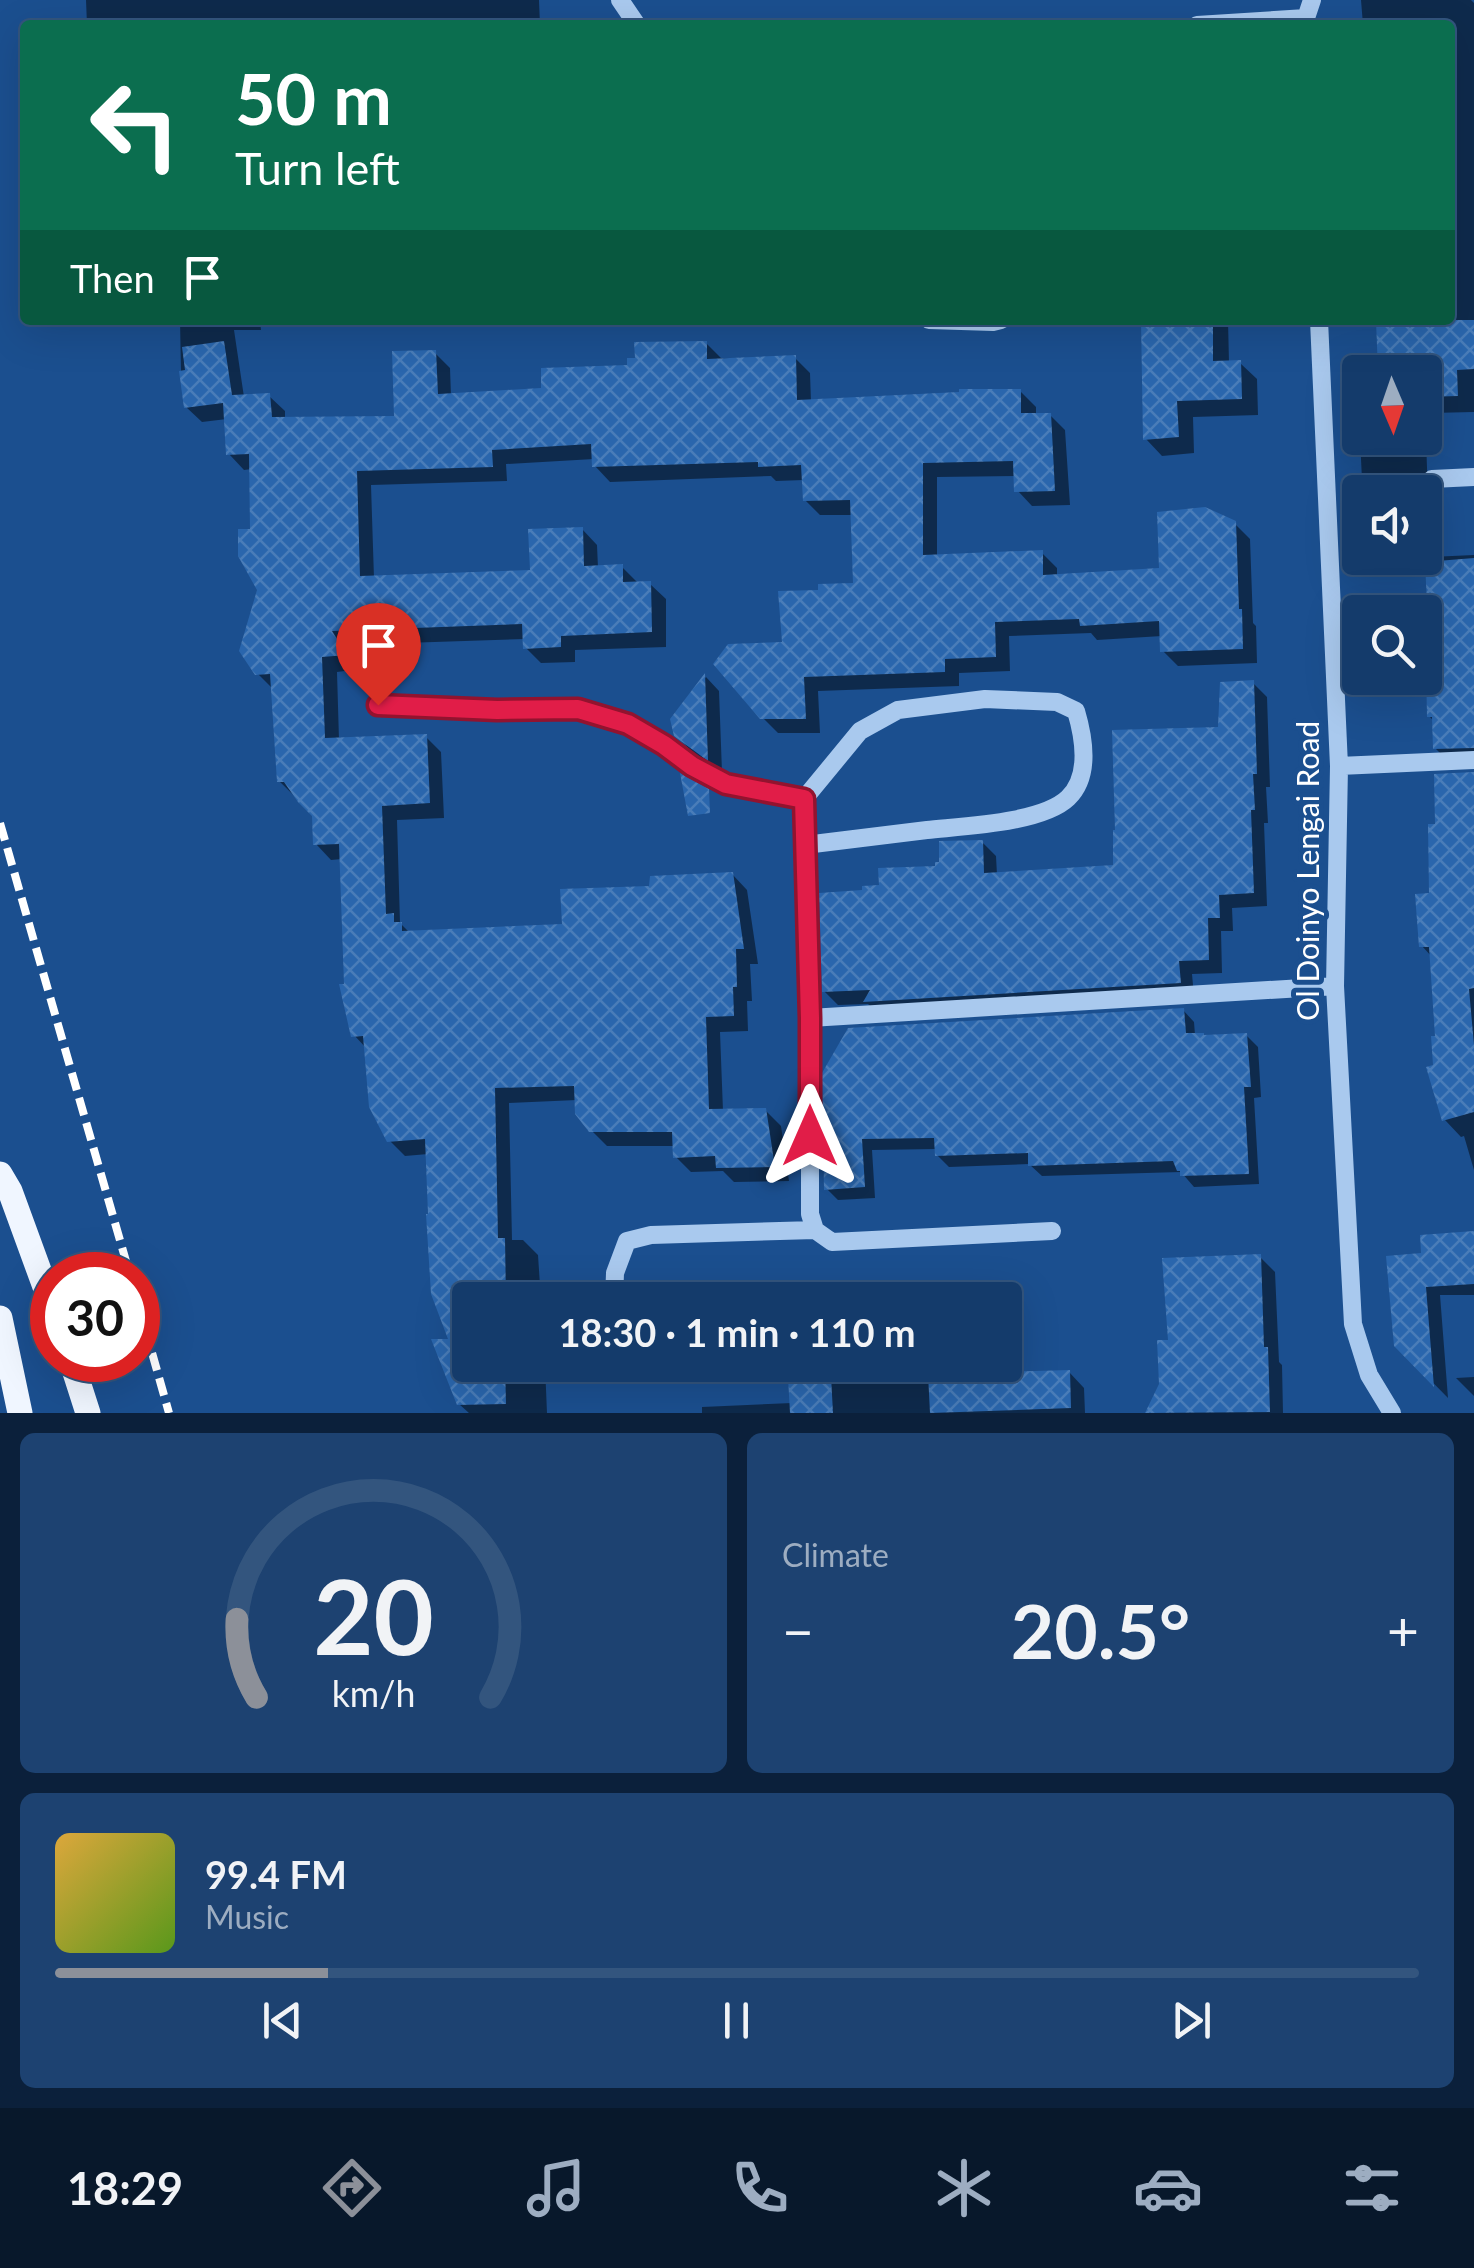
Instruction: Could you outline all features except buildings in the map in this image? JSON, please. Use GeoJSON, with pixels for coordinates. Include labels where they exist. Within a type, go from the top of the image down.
{"type":"FeatureCollection","features":[{"type":"Feature","properties":{"kind":"main road"},"geometry":{"type":"LineString","coordinates":[[0,1174],[32,1252]]}},
{"type":"Feature","properties":{"kind":"main road"},"geometry":{"type":"LineString","coordinates":[[0,1318],[20,1410]]}},
{"type":"Feature","properties":{"kind":"main road"},"geometry":{"type":"LineString","coordinates":[[78,1382],[88,1413]]}},
{"type":"Feature","properties":{"kind":"street","name":"Ol Doinyo Lengai Road"},"geometry":{"type":"LineString","coordinates":[[1319,325],[1339,766],[1335,986],[1353,1324],[1370,1375],[1392,1413]]}},
{"type":"Feature","properties":{"kind":"street"},"geometry":{"type":"LineString","coordinates":[[1442,479],[1474,477]]}},
{"type":"Feature","properties":{"kind":"street"},"geometry":{"type":"LineString","coordinates":[[805,845],[1012,820],[1055,808],[1078,784],[1084,760],[1084,738],[1076,711],[1056,702],[984,699],[898,710],[860,731],[804,799],[810,1214],[815,1230]]}},
{"type":"Feature","properties":{"kind":"street"},"geometry":{"type":"LineString","coordinates":[[378,705],[578,709],[628,724],[726,784],[804,799]]}},
{"type":"Feature","properties":{"kind":"street"},"geometry":{"type":"LineString","coordinates":[[1339,766],[1474,760]]}},
{"type":"Feature","properties":{"kind":"street"},"geometry":{"type":"LineString","coordinates":[[810,1018],[1335,986]]}},
{"type":"Feature","properties":{"kind":"street"},"geometry":{"type":"LineString","coordinates":[[615,1282],[627,1242],[651,1235],[815,1230],[832,1242],[1052,1231]]}},
{"type":"Feature","properties":{"kind":"railway"},"geometry":{"type":"LineString","coordinates":[[0,823],[123,1252]]}},
{"type":"Feature","properties":{"kind":"railway"},"geometry":{"type":"LineString","coordinates":[[160,1381],[169,1413]]}},
{"type":"Feature","properties":{"kind":"route"},"geometry":{"type":"LineString","coordinates":[[378,705],[578,709],[628,724],[726,784],[804,799],[810,1136]]}}]}
